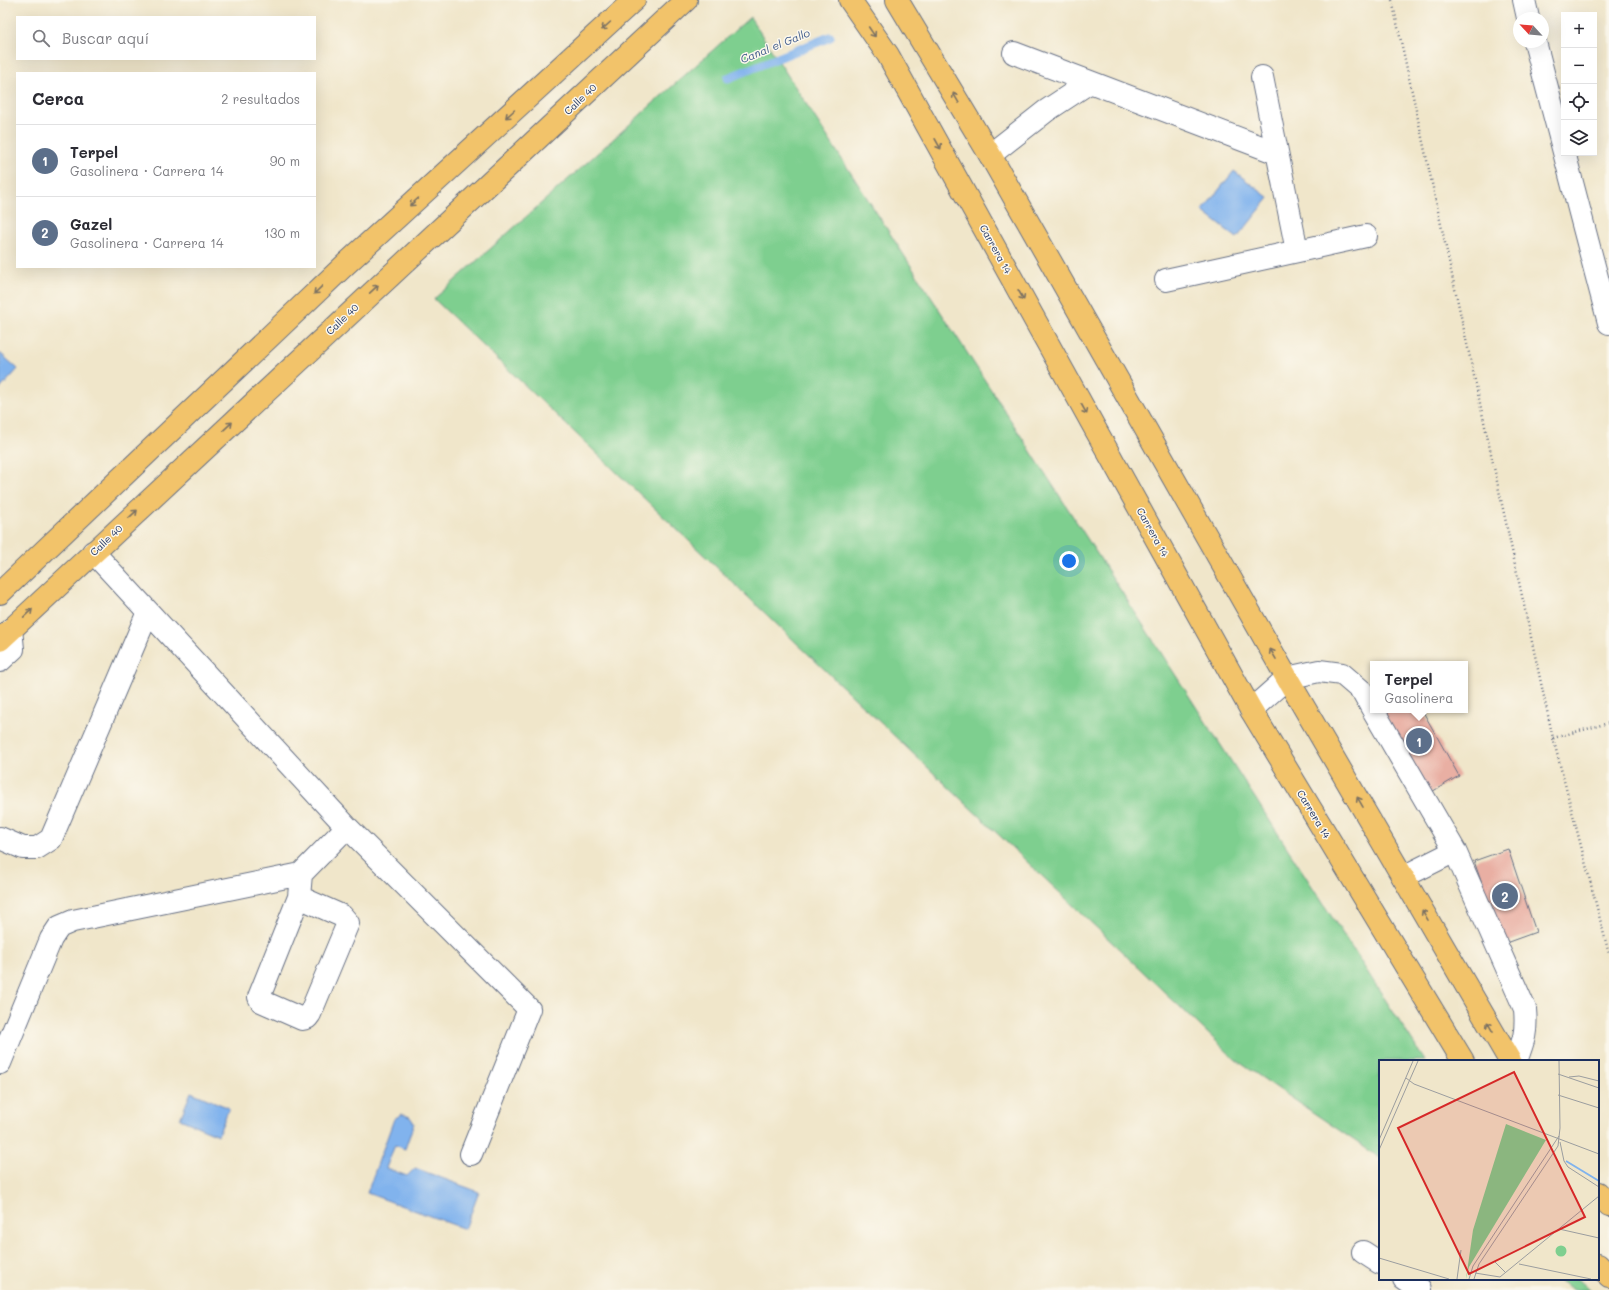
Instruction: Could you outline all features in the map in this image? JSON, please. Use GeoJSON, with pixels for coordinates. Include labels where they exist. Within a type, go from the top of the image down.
{"type":"FeatureCollection","features":[{"type":"Feature","properties":{"kind":"main road"},"geometry":{"type":"LineString","coordinates":[[0,592],[346,264],[634,0]]}},
{"type":"Feature","properties":{"kind":"main road","name":"Calle 40"},"geometry":{"type":"LineString","coordinates":[[6,634],[686,0]]}},
{"type":"Feature","properties":{"kind":"main road","name":"Carrera 14"},"geometry":{"type":"LineString","coordinates":[[850,0],[892,62],[1251,710],[1462,1060]]}},
{"type":"Feature","properties":{"kind":"main road"},"geometry":{"type":"LineString","coordinates":[[897,0],[990,155],[1287,678],[1509,1060]]}},
{"type":"Feature","properties":{"kind":"main road"},"geometry":{"type":"LineString","coordinates":[[70,527],[93,552]]}},
{"type":"Feature","properties":{"kind":"main road"},"geometry":{"type":"LineString","coordinates":[[1599,1194],[1609,1205]]}},
{"type":"Feature","properties":{"kind":"street"},"geometry":{"type":"LineString","coordinates":[[1524,0],[1527,12]]}},
{"type":"Feature","properties":{"kind":"street"},"geometry":{"type":"LineString","coordinates":[[1537,48],[1604,276],[1609,323]]}},
{"type":"Feature","properties":{"kind":"street"},"geometry":{"type":"LineString","coordinates":[[1014,53],[1277,153]]}},
{"type":"Feature","properties":{"kind":"street"},"geometry":{"type":"LineString","coordinates":[[1262,78],[1297,251]]}},
{"type":"Feature","properties":{"kind":"street"},"geometry":{"type":"LineString","coordinates":[[990,155],[1046,110],[1090,82]]}},
{"type":"Feature","properties":{"kind":"street"},"geometry":{"type":"LineString","coordinates":[[1166,280],[1366,236]]}},
{"type":"Feature","properties":{"kind":"street"},"geometry":{"type":"LineString","coordinates":[[93,552],[347,827],[529,1009],[471,1154]]}},
{"type":"Feature","properties":{"kind":"street"},"geometry":{"type":"LineString","coordinates":[[0,838],[23,848],[37,848],[51,839],[148,612]]}},
{"type":"Feature","properties":{"kind":"street"},"geometry":{"type":"LineString","coordinates":[[0,661],[13,649],[6,634]]}},
{"type":"Feature","properties":{"kind":"street"},"geometry":{"type":"LineString","coordinates":[[1251,710],[1287,678],[1319,671],[1342,674],[1363,692],[1370,705]]}},
{"type":"Feature","properties":{"kind":"street"},"geometry":{"type":"LineString","coordinates":[[1375,713],[1455,850],[1525,1009],[1527,1027],[1524,1042],[1516,1060]]}},
{"type":"Feature","properties":{"kind":"street"},"geometry":{"type":"LineString","coordinates":[[0,1063],[51,939],[59,927],[72,921],[302,874],[347,827]]}},
{"type":"Feature","properties":{"kind":"street"},"geometry":{"type":"LineString","coordinates":[[1403,877],[1455,850]]}},
{"type":"Feature","properties":{"kind":"street"},"geometry":{"type":"LineString","coordinates":[[299,897],[342,916],[348,923],[310,1014],[307,1018],[302,1019],[261,1001],[259,997],[299,897],[302,874]]}},
{"type":"Feature","properties":{"kind":"street"},"geometry":{"type":"LineString","coordinates":[[1405,1280],[1420,1290]]}},
{"type":"Feature","properties":{"kind":"path"},"geometry":{"type":"LineString","coordinates":[[1392,0],[1553,738],[1609,954]]}},
{"type":"Feature","properties":{"kind":"path"},"geometry":{"type":"LineString","coordinates":[[1553,738],[1609,723]]}},
{"type":"Feature","properties":{"kind":"green space"},"geometry":{"type":"Polygon","coordinates":[[[750,17],[1424,1060],[1379,1060],[1379,1157],[1236,1060],[434,299],[750,17]]]}},
{"type":"Feature","properties":{"kind":"green space"},"geometry":{"type":"Polygon","coordinates":[[[1559,1280],[1579,1280],[1590,1290],[1574,1290],[1559,1280]]]}},
{"type":"Feature","properties":{"kind":"water"},"geometry":{"type":"Polygon","coordinates":[[[1234,171],[1269,198],[1237,238],[1202,211],[1234,171]]]}},
{"type":"Feature","properties":{"kind":"water"},"geometry":{"type":"Polygon","coordinates":[[[0,353],[18,369],[0,389],[0,353]]]}},
{"type":"Feature","properties":{"kind":"water"},"geometry":{"type":"Polygon","coordinates":[[[191,1092],[229,1108],[218,1135],[180,1119],[191,1092]]]}},
{"type":"Feature","properties":{"kind":"water"},"geometry":{"type":"Polygon","coordinates":[[[402,1114],[410,1117],[414,1123],[405,1149],[395,1145],[386,1168],[407,1176],[415,1168],[479,1192],[465,1229],[367,1193],[394,1119],[402,1114]]]}},
{"type":"Feature","properties":{"kind":"building"},"geometry":{"type":"Polygon","coordinates":[[[1384,713],[1424,713],[1459,776],[1428,794],[1384,713]]]}},
{"type":"Feature","properties":{"kind":"building"},"geometry":{"type":"Polygon","coordinates":[[[1508,849],[1536,932],[1503,944],[1474,861],[1508,849]]]}},
{"type":"Feature","properties":{"kind":"waterway","name":"Canal el Gallo"},"geometry":{"type":"LineString","coordinates":[[728,78],[830,37]]}},
{"type":"Feature","properties":{"kind":"place","name":"Terpel"},"geometry":{"type":"Point","coordinates":[1419,741]}},
{"type":"Feature","properties":{"kind":"place","name":"Gazel"},"geometry":{"type":"Point","coordinates":[1505,896]}}]}
